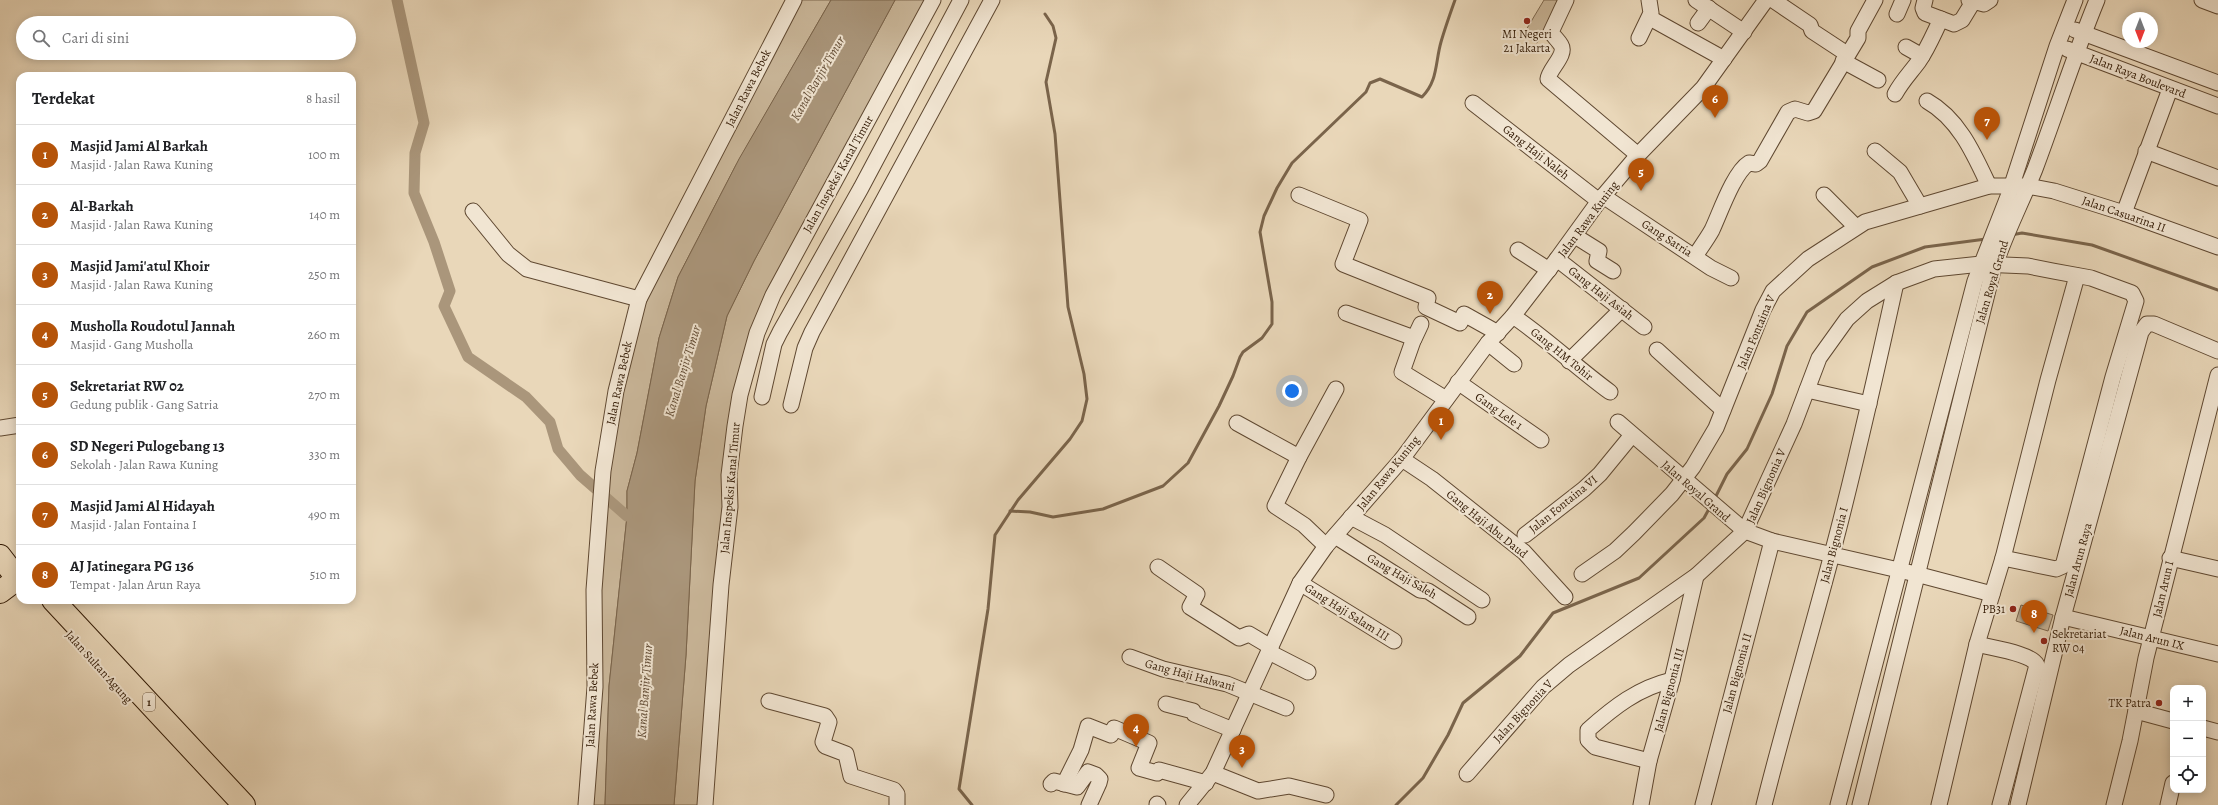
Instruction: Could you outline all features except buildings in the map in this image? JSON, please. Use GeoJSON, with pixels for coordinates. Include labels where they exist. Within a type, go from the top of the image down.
{"type":"FeatureCollection","features":[{"type":"Feature","properties":{"kind":"highway"},"geometry":{"type":"LineString","coordinates":[[0,595],[10,568]]}},
{"type":"Feature","properties":{"kind":"highway","name":"Jalan Sultan Agung"},"geometry":{"type":"LineString","coordinates":[[42,604],[225,805]]}},
{"type":"Feature","properties":{"kind":"highway","name":"Jalan Sultan Agung"},"geometry":{"type":"LineString","coordinates":[[57,604],[244,805]]}},
{"type":"Feature","properties":{"kind":"street","name":"Jalan Rawa Bebek"},"geometry":{"type":"LineString","coordinates":[[586,805],[595,687],[594,590],[600,528],[603,471],[616,391],[639,299],[794,0]]}},
{"type":"Feature","properties":{"kind":"street","name":"Jalan Inspeksi Kanal Timur"},"geometry":{"type":"LineString","coordinates":[[705,805],[721,585],[730,507],[729,475],[740,395],[757,333],[773,295],[934,0]]}},
{"type":"Feature","properties":{"kind":"street"},"geometry":{"type":"LineString","coordinates":[[762,397],[774,344],[780,332],[861,188],[961,0]]}},
{"type":"Feature","properties":{"kind":"street"},"geometry":{"type":"LineString","coordinates":[[791,405],[805,348],[812,332],[992,0]]}},
{"type":"Feature","properties":{"kind":"street"},"geometry":{"type":"LineString","coordinates":[[1566,0],[1551,32],[1562,50],[1549,73],[1548,79],[1638,155]]}},
{"type":"Feature","properties":{"kind":"street"},"geometry":{"type":"LineString","coordinates":[[1639,38],[1650,18],[1651,13],[1649,0]]}},
{"type":"Feature","properties":{"kind":"street"},"geometry":{"type":"LineString","coordinates":[[1696,0],[1744,32]]}},
{"type":"Feature","properties":{"kind":"street","name":"Jalan Rawa Kuning"},"geometry":{"type":"LineString","coordinates":[[1187,805],[1210,778],[1251,693],[1300,583],[1331,541],[1402,459],[1458,382],[1553,265],[1601,199],[1638,155],[1692,101],[1766,0]]}},
{"type":"Feature","properties":{"kind":"street"},"geometry":{"type":"LineString","coordinates":[[1773,0],[1810,25],[1812,31],[1845,57],[1878,80]]}},
{"type":"Feature","properties":{"kind":"street"},"geometry":{"type":"LineString","coordinates":[[1695,256],[1712,229],[1720,210],[1743,168],[1749,163],[1756,164],[1760,161],[1788,112],[1795,109],[1811,112],[1817,106],[1845,57],[1858,38],[1858,30],[1875,0]]}},
{"type":"Feature","properties":{"kind":"street"},"geometry":{"type":"LineString","coordinates":[[1897,14],[1903,0]]}},
{"type":"Feature","properties":{"kind":"street"},"geometry":{"type":"LineString","coordinates":[[1925,0],[1924,11],[1951,24],[1960,22],[1965,16],[1971,1],[1984,4],[1990,0]]}},
{"type":"Feature","properties":{"kind":"street","name":"Jalan Royal Grand"},"geometry":{"type":"LineString","coordinates":[[2018,191],[2057,46],[2075,0]]}},
{"type":"Feature","properties":{"kind":"street","name":"Jalan Royal Grand"},"geometry":{"type":"LineString","coordinates":[[1838,805],[1901,570],[1990,259],[2097,0]]}},
{"type":"Feature","properties":{"kind":"street"},"geometry":{"type":"LineString","coordinates":[[2202,0],[2218,6]]}},
{"type":"Feature","properties":{"kind":"street"},"geometry":{"type":"LineString","coordinates":[[1698,23],[1709,8]]}},
{"type":"Feature","properties":{"kind":"street"},"geometry":{"type":"LineString","coordinates":[[1650,18],[1724,59]]}},
{"type":"Feature","properties":{"kind":"street"},"geometry":{"type":"LineString","coordinates":[[1895,94],[1904,79],[1922,56],[1941,19]]}},
{"type":"Feature","properties":{"kind":"street","name":"Jalan Raya Boulevard"},"geometry":{"type":"LineString","coordinates":[[2065,26],[2218,83]]}},
{"type":"Feature","properties":{"kind":"street","name":"Jalan Raya Boulevard"},"geometry":{"type":"LineString","coordinates":[[2057,46],[2218,106]]}},
{"type":"Feature","properties":{"kind":"street"},"geometry":{"type":"LineString","coordinates":[[1906,47],[1922,56]]}},
{"type":"Feature","properties":{"kind":"street"},"geometry":{"type":"LineString","coordinates":[[2124,213],[2170,89]]}},
{"type":"Feature","properties":{"kind":"street"},"geometry":{"type":"LineString","coordinates":[[1927,101],[1960,130],[1989,186]]}},
{"type":"Feature","properties":{"kind":"street","name":"Gang Haji Naleh"},"geometry":{"type":"LineString","coordinates":[[1473,103],[1601,199]]}},
{"type":"Feature","properties":{"kind":"street"},"geometry":{"type":"LineString","coordinates":[[1875,151],[1900,172],[1920,206]]}},
{"type":"Feature","properties":{"kind":"street"},"geometry":{"type":"LineString","coordinates":[[2146,151],[2218,178]]}},
{"type":"Feature","properties":{"kind":"street","name":"Jalan Fontaina V"},"geometry":{"type":"LineString","coordinates":[[1582,574],[1615,551],[1648,519],[1684,480],[1709,441],[1763,310],[1773,291],[1808,259],[1865,222],[1989,186],[2018,191]]}},
{"type":"Feature","properties":{"kind":"street","name":"Jalan Casuarina II"},"geometry":{"type":"LineString","coordinates":[[2018,191],[2054,191],[2124,213],[2218,247]]}},
{"type":"Feature","properties":{"kind":"street"},"geometry":{"type":"LineString","coordinates":[[1299,195],[1360,220],[1343,264],[1428,298],[1426,307],[1460,323],[1464,314],[1493,338],[1514,364]]}},
{"type":"Feature","properties":{"kind":"street"},"geometry":{"type":"LineString","coordinates":[[1824,195],[1856,228]]}},
{"type":"Feature","properties":{"kind":"street","name":"Gang Satria"},"geometry":{"type":"LineString","coordinates":[[1601,199],[1695,256],[1711,268],[1731,278]]}},
{"type":"Feature","properties":{"kind":"street"},"geometry":{"type":"LineString","coordinates":[[472,211],[508,254],[527,269],[639,299]]}},
{"type":"Feature","properties":{"kind":"street"},"geometry":{"type":"LineString","coordinates":[[1575,236],[1599,251],[1597,261],[1613,271]]}},
{"type":"Feature","properties":{"kind":"street","name":"Gang Haji Asiah"},"geometry":{"type":"LineString","coordinates":[[1518,250],[1553,265],[1622,310],[1644,327]]}},
{"type":"Feature","properties":{"kind":"street","name":"Jalan Royal Grand"},"geometry":{"type":"LineString","coordinates":[[1860,805],[1990,259]]}},
{"type":"Feature","properties":{"kind":"street","name":"Jalan Bignonia V"},"geometry":{"type":"LineString","coordinates":[[1467,774],[1543,687],[1569,664],[1696,576],[1745,531],[1794,424],[1819,358],[1847,319],[1867,301],[1896,283],[1934,269],[1990,259],[2106,283],[2132,293],[2136,301],[2109,393],[2063,566],[2056,569],[2003,558]]}},
{"type":"Feature","properties":{"kind":"street"},"geometry":{"type":"LineString","coordinates":[[1939,805],[1978,644],[2003,558],[2048,380],[2078,276]]}},
{"type":"Feature","properties":{"kind":"street","name":"Jalan Bignonia I"},"geometry":{"type":"LineString","coordinates":[[1764,805],[1786,716],[1832,555],[1870,404],[1896,283]]}},
{"type":"Feature","properties":{"kind":"street"},"geometry":{"type":"LineString","coordinates":[[1569,361],[1622,310]]}},
{"type":"Feature","properties":{"kind":"street"},"geometry":{"type":"LineString","coordinates":[[1346,313],[1414,339]]}},
{"type":"Feature","properties":{"kind":"street","name":"Gang HM Tohir"},"geometry":{"type":"LineString","coordinates":[[1513,316],[1537,332],[1569,361],[1610,392]]}},
{"type":"Feature","properties":{"kind":"street"},"geometry":{"type":"LineString","coordinates":[[1421,324],[1402,372],[1446,399]]}},
{"type":"Feature","properties":{"kind":"street","name":"Jalan Arun Raya"},"geometry":{"type":"LineString","coordinates":[[2018,805],[2063,617],[2141,332],[2147,324],[2154,324],[2218,351]]}},
{"type":"Feature","properties":{"kind":"street"},"geometry":{"type":"LineString","coordinates":[[1657,350],[1723,410]]}},
{"type":"Feature","properties":{"kind":"street","name":"Jalan Arun I"},"geometry":{"type":"LineString","coordinates":[[2114,805],[2170,558],[2218,375]]}},
{"type":"Feature","properties":{"kind":"street","name":"Gang Lele 1"},"geometry":{"type":"LineString","coordinates":[[1458,382],[1541,440]]}},
{"type":"Feature","properties":{"kind":"street"},"geometry":{"type":"LineString","coordinates":[[1237,423],[1299,457],[1336,389]]}},
{"type":"Feature","properties":{"kind":"street"},"geometry":{"type":"LineString","coordinates":[[1806,390],[1870,404]]}},
{"type":"Feature","properties":{"kind":"street","name":"Jalan Royal Grand"},"geometry":{"type":"LineString","coordinates":[[1618,422],[1729,519],[1745,531],[1772,541],[1901,570],[1992,594]]}},
{"type":"Feature","properties":{"kind":"street"},"geometry":{"type":"LineString","coordinates":[[0,428],[16,426]]}},
{"type":"Feature","properties":{"kind":"street","name":"Jalan Fontaina VI"},"geometry":{"type":"LineString","coordinates":[[1525,535],[1584,489],[1600,474],[1632,435]]}},
{"type":"Feature","properties":{"kind":"street","name":"Gang Haji Saleh"},"geometry":{"type":"LineString","coordinates":[[1299,457],[1275,507],[1331,541],[1420,590],[1428,591],[1468,617]]}},
{"type":"Feature","properties":{"kind":"street","name":"Gang Haji Abu Daud"},"geometry":{"type":"LineString","coordinates":[[1402,459],[1432,479],[1524,552],[1566,597]]}},
{"type":"Feature","properties":{"kind":"street"},"geometry":{"type":"LineString","coordinates":[[1351,517],[1385,535],[1482,600]]}},
{"type":"Feature","properties":{"kind":"street","name":"Jalan Bignonia II"},"geometry":{"type":"LineString","coordinates":[[1703,805],[1772,541]]}},
{"type":"Feature","properties":{"kind":"street"},"geometry":{"type":"LineString","coordinates":[[2170,558],[2218,570]]}},
{"type":"Feature","properties":{"kind":"street"},"geometry":{"type":"LineString","coordinates":[[1158,567],[1197,594],[1190,606],[1240,638],[1249,634],[1270,649],[1308,672]]}},
{"type":"Feature","properties":{"kind":"street","name":"Jalan Bignonia III"},"geometry":{"type":"LineString","coordinates":[[1641,805],[1649,761],[1672,680],[1696,576]]}},
{"type":"Feature","properties":{"kind":"street","name":"Gang Haji Salam III"},"geometry":{"type":"LineString","coordinates":[[1300,583],[1394,641]]}},
{"type":"Feature","properties":{"kind":"street","name":"Jalan Arun IX"},"geometry":{"type":"LineString","coordinates":[[2063,617],[2218,654]]}},
{"type":"Feature","properties":{"kind":"street"},"geometry":{"type":"LineString","coordinates":[[1978,644],[2026,656],[2034,660],[2037,665],[2000,805]]}},
{"type":"Feature","properties":{"kind":"street","name":"Gang Haji Halwani"},"geometry":{"type":"LineString","coordinates":[[1130,657],[1150,666],[1227,684],[1286,708]]}},
{"type":"Feature","properties":{"kind":"street"},"geometry":{"type":"LineString","coordinates":[[1649,761],[1595,747],[1588,740],[1587,733],[1609,712],[1632,695],[1654,684],[1672,680]]}},
{"type":"Feature","properties":{"kind":"street"},"geometry":{"type":"LineString","coordinates":[[769,701],[825,716],[829,722],[823,742],[825,746],[846,754],[852,776],[894,790],[898,794],[897,805]]}},
{"type":"Feature","properties":{"kind":"street"},"geometry":{"type":"LineString","coordinates":[[1166,704],[1193,711],[1194,714],[1233,730]]}},
{"type":"Feature","properties":{"kind":"street"},"geometry":{"type":"LineString","coordinates":[[2136,711],[2170,720]]}},
{"type":"Feature","properties":{"kind":"street"},"geometry":{"type":"LineString","coordinates":[[1089,805],[1099,783],[1099,777],[1088,772],[1077,787],[1057,784],[1081,750],[1088,726],[1110,735],[1114,728],[1149,743],[1139,768],[1157,774],[1160,770],[1210,778],[1258,791],[1289,786],[1326,795]]}},
{"type":"Feature","properties":{"kind":"street"},"geometry":{"type":"LineString","coordinates":[[2206,729],[2218,732]]}},
{"type":"Feature","properties":{"kind":"street"},"geometry":{"type":"LineString","coordinates":[[2168,805],[2171,793]]}},
{"type":"Feature","properties":{"kind":"shaded area"},"geometry":{"type":"Polygon","coordinates":[[[796,0],[831,0],[736,165],[678,277],[659,338],[637,453],[627,491],[627,516],[609,686],[605,805],[586,805],[603,471],[639,299],[796,0]]]}},
{"type":"Feature","properties":{"kind":"shaded area"},"geometry":{"type":"Polygon","coordinates":[[[895,0],[933,0],[773,295],[736,417],[705,805],[674,805],[686,655],[695,481],[706,406],[727,316],[754,261],[895,0]]]}},
{"type":"Feature","properties":{"kind":"shaded area"},"geometry":{"type":"Polygon","coordinates":[[[1544,0],[1558,0],[1561,2],[1537,43],[1523,35],[1544,0]]]}},
{"type":"Feature","properties":{"kind":"shaded area"},"geometry":{"type":"Polygon","coordinates":[[[2021,605],[2053,615],[2048,631],[2016,621],[2021,605]]]}},
{"type":"Feature","properties":{"kind":"water","name":"Kanal Banjir Timur"},"geometry":{"type":"Polygon","coordinates":[[[831,0],[895,0],[754,261],[727,316],[706,406],[695,481],[686,655],[674,805],[605,805],[609,686],[627,516],[627,491],[637,453],[659,338],[678,277],[739,159],[831,0]]]}},
{"type":"Feature","properties":{"kind":"waterway"},"geometry":{"type":"LineString","coordinates":[[397,0],[424,123],[415,153],[414,193],[434,242],[450,291],[444,306],[468,357],[526,397],[550,422],[558,449],[580,475],[627,516]]}},
{"type":"Feature","properties":{"kind":"waterway"},"geometry":{"type":"LineString","coordinates":[[1010,511],[1030,512],[1053,517],[1103,509],[1163,486],[1188,463],[1219,406],[1243,352],[1262,338],[1272,324],[1272,302],[1260,232],[1264,216],[1277,188],[1292,163],[1366,92],[1370,83],[1380,79],[1422,97],[1431,85],[1441,42],[1455,0]]}},
{"type":"Feature","properties":{"kind":"waterway"},"geometry":{"type":"LineString","coordinates":[[972,805],[959,789],[988,609],[995,535],[1018,500],[1070,439],[1082,421],[1087,399],[1084,374],[1068,307],[1055,134],[1046,82],[1056,38],[1053,26],[1045,14]]}},
{"type":"Feature","properties":{"kind":"waterway"},"geometry":{"type":"LineString","coordinates":[[2011,235],[2022,233],[2092,245],[2218,290]]}},
{"type":"Feature","properties":{"kind":"waterway"},"geometry":{"type":"LineString","coordinates":[[1715,498],[1727,474],[1747,449],[1772,394],[1787,346],[1807,312],[1872,267],[1925,247],[1986,239]]}},
{"type":"Feature","properties":{"kind":"waterway"},"geometry":{"type":"LineString","coordinates":[[1396,805],[1423,778],[1448,735],[1463,703],[1520,656],[1553,613],[1639,578],[1704,518],[1710,507]]}},
{"type":"Feature","properties":{"kind":"place","name":"MI Negeri 21 Jakarta"},"geometry":{"type":"Point","coordinates":[1527,21]}},
{"type":"Feature","properties":{"kind":"place","name":"SD Negeri Pulogebang 13"},"geometry":{"type":"Point","coordinates":[1715,118]}},
{"type":"Feature","properties":{"kind":"place","name":"Masjid Jami Al Hidayah"},"geometry":{"type":"Point","coordinates":[1987,140]}},
{"type":"Feature","properties":{"kind":"place","name":"Sekretariat RW 02"},"geometry":{"type":"Point","coordinates":[1641,191]}},
{"type":"Feature","properties":{"kind":"place","name":"Al-Barkah"},"geometry":{"type":"Point","coordinates":[1490,314]}},
{"type":"Feature","properties":{"kind":"place","name":"Masjid Jami Al Barkah"},"geometry":{"type":"Point","coordinates":[1441,440]}},
{"type":"Feature","properties":{"kind":"place","name":"PB31"},"geometry":{"type":"Point","coordinates":[2013,609]}},
{"type":"Feature","properties":{"kind":"place","name":"AJ Jatinegara PG 136"},"geometry":{"type":"Point","coordinates":[2034,633]}},
{"type":"Feature","properties":{"kind":"place","name":"Sekretariat RW 04"},"geometry":{"type":"Point","coordinates":[2044,641]}},
{"type":"Feature","properties":{"kind":"place","name":"TK Patra"},"geometry":{"type":"Point","coordinates":[2159,703]}},
{"type":"Feature","properties":{"kind":"place","name":"Musholla Roudotul Jannah"},"geometry":{"type":"Point","coordinates":[1136,747]}},
{"type":"Feature","properties":{"kind":"place","name":"Masjid Jami'atul Khoir"},"geometry":{"type":"Point","coordinates":[1242,768]}}]}
